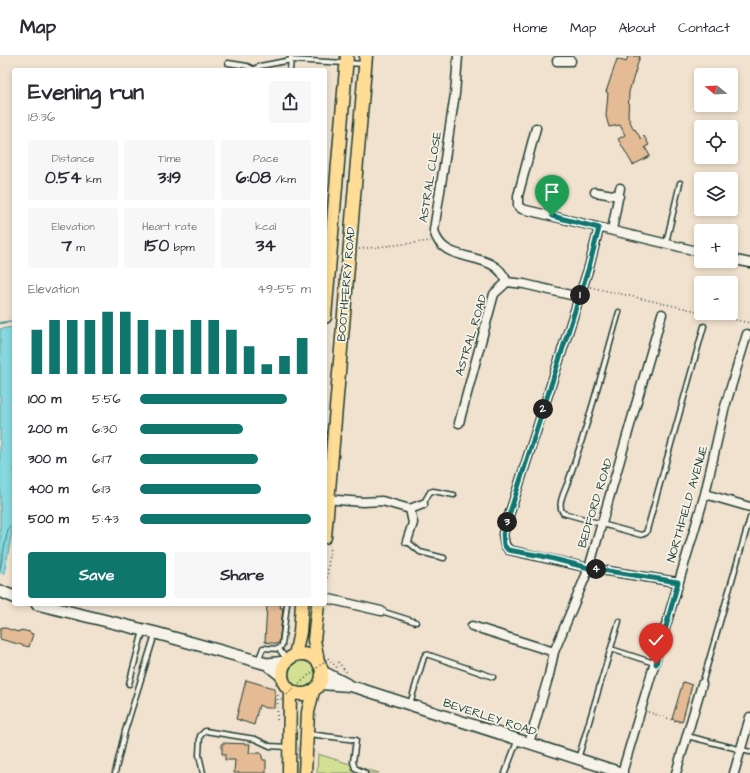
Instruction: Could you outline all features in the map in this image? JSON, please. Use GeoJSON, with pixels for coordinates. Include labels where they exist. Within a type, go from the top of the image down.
{"type":"FeatureCollection","features":[{"type":"Feature","properties":{"kind":"main road","name":"BOOTHFERRY ROAD"},"geometry":{"type":"LineString","coordinates":[[327,268],[329,223],[347,60]]}},
{"type":"Feature","properties":{"kind":"main road","name":"BOOTHFERRY ROAD"},"geometry":{"type":"LineString","coordinates":[[327,500],[365,60]]}},
{"type":"Feature","properties":{"kind":"main road"},"geometry":{"type":"LineString","coordinates":[[0,591],[12,596]]}},
{"type":"Feature","properties":{"kind":"main road"},"geometry":{"type":"LineString","coordinates":[[45,606],[144,630],[262,662],[282,676]]}},
{"type":"Feature","properties":{"kind":"main road"},"geometry":{"type":"LineString","coordinates":[[302,606],[300,632],[289,659],[282,671],[282,676],[286,687],[290,691],[302,694],[317,688]]}},
{"type":"Feature","properties":{"kind":"main road"},"geometry":{"type":"LineString","coordinates":[[306,773],[308,712],[325,663],[314,640],[318,606]]}},
{"type":"Feature","properties":{"kind":"main road"},"geometry":{"type":"LineString","coordinates":[[262,662],[289,659],[307,654],[325,663]]}},
{"type":"Feature","properties":{"kind":"main road"},"geometry":{"type":"LineString","coordinates":[[289,773],[290,691]]}},
{"type":"Feature","properties":{"kind":"street","name":"ASTRAL CLOSE"},"geometry":{"type":"LineString","coordinates":[[458,56],[456,94],[434,230],[436,240],[450,252],[488,262],[504,274],[507,282]]}},
{"type":"Feature","properties":{"kind":"street"},"geometry":{"type":"LineString","coordinates":[[536,128],[518,196],[518,206],[522,209],[694,250]]}},
{"type":"Feature","properties":{"kind":"street"},"geometry":{"type":"LineString","coordinates":[[595,192],[619,192],[612,230]]}},
{"type":"Feature","properties":{"kind":"street"},"geometry":{"type":"LineString","coordinates":[[599,228],[583,285],[503,534],[504,545],[508,550],[542,556],[589,568],[678,582]]}},
{"type":"Feature","properties":{"kind":"street"},"geometry":{"type":"LineString","coordinates":[[738,260],[750,263]]}},
{"type":"Feature","properties":{"kind":"street"},"geometry":{"type":"LineString","coordinates":[[507,282],[524,284],[579,297]]}},
{"type":"Feature","properties":{"kind":"street","name":"ASTRAL ROAD"},"geometry":{"type":"LineString","coordinates":[[458,423],[494,294],[507,282]]}},
{"type":"Feature","properties":{"kind":"street","name":"BEDFORD ROAD"},"geometry":{"type":"LineString","coordinates":[[529,743],[549,675],[554,652],[589,568],[662,314]]}},
{"type":"Feature","properties":{"kind":"street","name":"NORTHFIELD AVENUE"},"geometry":{"type":"LineString","coordinates":[[622,773],[656,664],[678,582],[705,494],[724,410],[747,334]]}},
{"type":"Feature","properties":{"kind":"street"},"geometry":{"type":"LineString","coordinates":[[705,494],[750,508]]}},
{"type":"Feature","properties":{"kind":"street"},"geometry":{"type":"LineString","coordinates":[[327,500],[382,501],[410,509],[423,504]]}},
{"type":"Feature","properties":{"kind":"street"},"geometry":{"type":"LineString","coordinates":[[407,541],[413,523],[410,509]]}},
{"type":"Feature","properties":{"kind":"street"},"geometry":{"type":"LineString","coordinates":[[327,598],[381,611]]}},
{"type":"Feature","properties":{"kind":"street"},"geometry":{"type":"LineString","coordinates":[[472,626],[554,652]]}},
{"type":"Feature","properties":{"kind":"street","name":"BEVERLEY ROAD"},"geometry":{"type":"LineString","coordinates":[[325,663],[350,686]]}},
{"type":"Feature","properties":{"kind":"street"},"geometry":{"type":"LineString","coordinates":[[676,773],[702,684]]}},
{"type":"Feature","properties":{"kind":"street","name":"BEVERLEY ROAD"},"geometry":{"type":"LineString","coordinates":[[317,688],[350,686],[622,773]]}},
{"type":"Feature","properties":{"kind":"street"},"geometry":{"type":"LineString","coordinates":[[734,773],[750,717]]}},
{"type":"Feature","properties":{"kind":"lane"},"geometry":{"type":"LineString","coordinates":[[290,68],[291,58]]}},
{"type":"Feature","properties":{"kind":"lane"},"geometry":{"type":"LineString","coordinates":[[256,68],[291,58],[365,60]]}},
{"type":"Feature","properties":{"kind":"lane"},"geometry":{"type":"LineString","coordinates":[[228,63],[247,66],[250,68]]}},
{"type":"Feature","properties":{"kind":"lane"},"geometry":{"type":"LineString","coordinates":[[666,243],[680,183]]}},
{"type":"Feature","properties":{"kind":"lane"},"geometry":{"type":"LineString","coordinates":[[619,312],[560,508],[563,513],[641,534],[646,533],[704,326]]}},
{"type":"Feature","properties":{"kind":"lane"},"geometry":{"type":"LineString","coordinates":[[423,504],[430,492],[433,491],[454,495]]}},
{"type":"Feature","properties":{"kind":"lane"},"geometry":{"type":"LineString","coordinates":[[702,684],[750,518]]}},
{"type":"Feature","properties":{"kind":"lane"},"geometry":{"type":"LineString","coordinates":[[407,541],[420,552],[444,558]]}},
{"type":"Feature","properties":{"kind":"lane"},"geometry":{"type":"LineString","coordinates":[[279,649],[282,645],[287,606]]}},
{"type":"Feature","properties":{"kind":"lane"},"geometry":{"type":"LineString","coordinates":[[381,611],[416,622]]}},
{"type":"Feature","properties":{"kind":"lane"},"geometry":{"type":"LineString","coordinates":[[578,759],[619,621]]}},
{"type":"Feature","properties":{"kind":"lane"},"geometry":{"type":"LineString","coordinates":[[129,684],[144,630]]}},
{"type":"Feature","properties":{"kind":"lane"},"geometry":{"type":"LineString","coordinates":[[115,773],[125,731],[156,634]]}},
{"type":"Feature","properties":{"kind":"lane"},"geometry":{"type":"LineString","coordinates":[[262,662],[263,648],[279,649],[289,659]]}},
{"type":"Feature","properties":{"kind":"lane"},"geometry":{"type":"LineString","coordinates":[[611,649],[656,664]]}},
{"type":"Feature","properties":{"kind":"lane"},"geometry":{"type":"LineString","coordinates":[[409,704],[426,654],[493,677]]}},
{"type":"Feature","properties":{"kind":"lane"},"geometry":{"type":"LineString","coordinates":[[203,773],[199,755],[200,736],[205,731],[255,739],[270,746],[289,747]]}},
{"type":"Feature","properties":{"kind":"lane"},"geometry":{"type":"LineString","coordinates":[[307,734],[356,740],[353,762],[355,768],[365,773]]}},
{"type":"Feature","properties":{"kind":"lane"},"geometry":{"type":"LineString","coordinates":[[687,736],[750,752]]}},
{"type":"Feature","properties":{"kind":"lane"},"geometry":{"type":"LineString","coordinates":[[505,773],[518,739]]}},
{"type":"Feature","properties":{"kind":"path"},"geometry":{"type":"LineString","coordinates":[[354,249],[436,240]]}},
{"type":"Feature","properties":{"kind":"path"},"geometry":{"type":"LineString","coordinates":[[583,285],[694,310]]}},
{"type":"Feature","properties":{"kind":"path"},"geometry":{"type":"LineString","coordinates":[[736,320],[750,323]]}},
{"type":"Feature","properties":{"kind":"path"},"geometry":{"type":"LineString","coordinates":[[338,662],[349,674],[345,676]]}},
{"type":"Feature","properties":{"kind":"path"},"geometry":{"type":"LineString","coordinates":[[278,695],[277,720],[279,721],[282,700],[325,663],[340,672]]}},
{"type":"Feature","properties":{"kind":"path"},"geometry":{"type":"LineString","coordinates":[[642,710],[690,725]]}},
{"type":"Feature","properties":{"kind":"green space"},"geometry":{"type":"Polygon","coordinates":[[[303,660],[309,661],[313,664],[316,668],[316,680],[313,684],[309,687],[303,688],[297,687],[293,684],[290,680],[289,674],[290,668],[293,664],[297,661],[303,660]]]}},
{"type":"Feature","properties":{"kind":"green space"},"geometry":{"type":"Polygon","coordinates":[[[318,754],[379,773],[317,773],[318,754]]]}},
{"type":"Feature","properties":{"kind":"water"},"geometry":{"type":"Polygon","coordinates":[[[12,327],[12,531],[4,575],[0,572],[0,329],[12,327]]]}},
{"type":"Feature","properties":{"kind":"building"},"geometry":{"type":"Polygon","coordinates":[[[628,56],[640,56],[629,92],[628,117],[634,130],[635,129],[641,139],[644,136],[649,145],[645,147],[650,156],[633,165],[618,139],[625,135],[620,125],[609,127],[606,116],[608,93],[606,92],[617,59],[626,62],[628,56]]]}},
{"type":"Feature","properties":{"kind":"building"},"geometry":{"type":"Polygon","coordinates":[[[267,606],[280,606],[280,608],[283,608],[279,644],[265,642],[267,606]]]}},
{"type":"Feature","properties":{"kind":"building"},"geometry":{"type":"Polygon","coordinates":[[[2,627],[18,632],[21,630],[33,634],[29,647],[0,639],[0,628],[2,627]]]}},
{"type":"Feature","properties":{"kind":"building"},"geometry":{"type":"Polygon","coordinates":[[[246,680],[273,688],[275,692],[274,708],[265,708],[259,705],[254,725],[236,719],[246,680]]]}},
{"type":"Feature","properties":{"kind":"building"},"geometry":{"type":"Polygon","coordinates":[[[683,682],[692,685],[682,722],[672,719],[683,682]]]}},
{"type":"Feature","properties":{"kind":"building"},"geometry":{"type":"Polygon","coordinates":[[[222,743],[250,744],[249,753],[261,753],[263,760],[266,760],[266,773],[234,773],[235,760],[225,760],[225,754],[222,754],[222,743]]]}},
{"type":"Feature","properties":{"kind":"waterway"},"geometry":{"type":"LineString","coordinates":[[0,323],[12,321]]}},
{"type":"Feature","properties":{"kind":"route"},"geometry":{"type":"LineString","coordinates":[[552,216],[599,228],[589,267],[503,534],[504,545],[508,550],[542,556],[589,568],[678,582],[656,664]]}}]}
